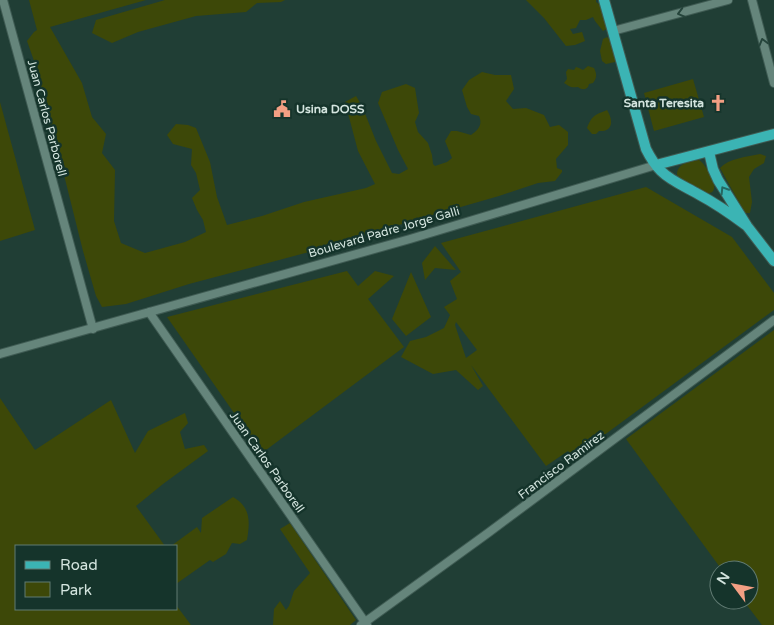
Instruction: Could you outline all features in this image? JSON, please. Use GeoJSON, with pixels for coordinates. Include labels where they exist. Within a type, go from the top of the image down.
{"type":"FeatureCollection","features":[{"type":"Feature","properties":{"kind":"main road"},"geometry":{"type":"LineString","coordinates":[[604,0],[646,149],[656,165],[668,177],[708,200],[747,226]]}},
{"type":"Feature","properties":{"kind":"main road","name":"Boulevard Padre Jorge Galli"},"geometry":{"type":"LineString","coordinates":[[656,165],[774,134]]}},
{"type":"Feature","properties":{"kind":"main road"},"geometry":{"type":"LineString","coordinates":[[709,152],[718,180],[747,226],[774,261]]}},
{"type":"Feature","properties":{"kind":"street","name":"Juan Carlos Parborell"},"geometry":{"type":"LineString","coordinates":[[3,0],[93,329]]}},
{"type":"Feature","properties":{"kind":"street"},"geometry":{"type":"LineString","coordinates":[[613,31],[728,0]]}},
{"type":"Feature","properties":{"kind":"street"},"geometry":{"type":"LineString","coordinates":[[752,0],[774,83]]}},
{"type":"Feature","properties":{"kind":"street","name":"Boulevard Padre Jorge Galli"},"geometry":{"type":"LineString","coordinates":[[0,354],[410,239],[656,165]]}},
{"type":"Feature","properties":{"kind":"street","name":"Juan Carlos Parborell"},"geometry":{"type":"LineString","coordinates":[[149,312],[364,624]]}},
{"type":"Feature","properties":{"kind":"street","name":"Francisco Ramirez"},"geometry":{"type":"LineString","coordinates":[[364,624],[774,320]]}},
{"type":"Feature","properties":{"kind":"green space"},"geometry":{"type":"Polygon","coordinates":[[[29,0],[146,0],[50,27],[82,83],[92,117],[106,134],[102,153],[115,170],[114,221],[121,243],[145,253],[185,242],[206,232],[203,220],[192,198],[200,190],[196,173],[191,165],[192,149],[173,144],[167,135],[176,124],[196,128],[210,162],[217,197],[227,225],[304,202],[366,188],[375,184],[358,151],[345,102],[356,96],[392,173],[399,174],[408,169],[378,103],[382,92],[406,84],[415,88],[419,113],[415,122],[418,132],[428,143],[435,166],[452,158],[445,141],[451,131],[471,135],[480,125],[479,116],[471,114],[467,107],[462,90],[469,80],[482,72],[495,75],[511,75],[514,89],[506,101],[513,109],[526,108],[544,115],[550,127],[559,125],[568,132],[568,145],[556,159],[557,168],[562,170],[562,172],[555,181],[538,183],[324,248],[189,284],[126,304],[102,307],[96,296],[64,175],[50,134],[39,75],[27,41],[37,30],[29,0]]]}},
{"type":"Feature","properties":{"kind":"green space"},"geometry":{"type":"Polygon","coordinates":[[[165,0],[285,0],[281,2],[257,3],[246,12],[196,16],[138,32],[112,43],[92,33],[96,20],[165,0]]]}},
{"type":"Feature","properties":{"kind":"green space"},"geometry":{"type":"Polygon","coordinates":[[[526,0],[596,0],[603,7],[610,27],[603,31],[593,17],[580,20],[576,28],[570,29],[573,34],[582,32],[585,41],[566,46],[544,18],[526,0]]]}},
{"type":"Feature","properties":{"kind":"green space"},"geometry":{"type":"Polygon","coordinates":[[[607,37],[616,48],[616,54],[615,62],[606,64],[602,61],[600,51],[603,39],[607,37]]]}},
{"type":"Feature","properties":{"kind":"green space"},"geometry":{"type":"Polygon","coordinates":[[[588,66],[594,68],[596,76],[593,83],[589,84],[587,88],[581,89],[564,83],[567,79],[566,72],[568,69],[574,70],[576,67],[583,70],[588,66]]]}},
{"type":"Feature","properties":{"kind":"green space"},"geometry":{"type":"Polygon","coordinates":[[[693,79],[704,117],[654,131],[644,93],[693,79]]]}},
{"type":"Feature","properties":{"kind":"green space"},"geometry":{"type":"Polygon","coordinates":[[[0,102],[35,230],[0,241],[0,102]]]}},
{"type":"Feature","properties":{"kind":"green space"},"geometry":{"type":"Polygon","coordinates":[[[607,110],[611,121],[610,127],[604,131],[592,134],[587,128],[592,118],[607,110]]]}},
{"type":"Feature","properties":{"kind":"green space"},"geometry":{"type":"Polygon","coordinates":[[[760,154],[766,156],[764,163],[754,169],[749,177],[752,202],[750,213],[745,213],[720,168],[733,160],[760,154]]]}},
{"type":"Feature","properties":{"kind":"green space"},"geometry":{"type":"Polygon","coordinates":[[[699,160],[706,167],[714,184],[714,189],[711,192],[706,193],[677,175],[681,166],[688,162],[699,160]]]}},
{"type":"Feature","properties":{"kind":"green space"},"geometry":{"type":"Polygon","coordinates":[[[646,187],[732,237],[774,293],[774,310],[588,447],[573,457],[568,451],[546,466],[471,365],[483,386],[478,390],[456,370],[433,374],[401,357],[410,341],[426,337],[444,328],[450,315],[444,307],[457,299],[450,281],[461,272],[441,243],[646,187]],[[456,322],[455,325],[466,358],[477,350],[456,322]]]}},
{"type":"Feature","properties":{"kind":"green space"},"geometry":{"type":"Polygon","coordinates":[[[435,246],[456,270],[435,268],[425,280],[422,263],[435,246]]]}},
{"type":"Feature","properties":{"kind":"green space"},"geometry":{"type":"Polygon","coordinates":[[[347,271],[358,286],[375,271],[394,276],[368,299],[404,347],[262,453],[167,317],[347,271]]]}},
{"type":"Feature","properties":{"kind":"green space"},"geometry":{"type":"Polygon","coordinates":[[[411,272],[431,317],[406,336],[392,319],[411,272]]]}},
{"type":"Feature","properties":{"kind":"green space"},"geometry":{"type":"Polygon","coordinates":[[[774,330],[774,625],[762,625],[751,610],[759,610],[759,560],[715,560],[626,439],[774,330]]]}},
{"type":"Feature","properties":{"kind":"green space"},"geometry":{"type":"Polygon","coordinates":[[[0,398],[35,450],[111,400],[135,453],[148,431],[185,413],[188,423],[180,432],[185,449],[204,445],[208,451],[136,506],[164,545],[15,545],[15,610],[178,610],[178,608],[191,625],[0,625],[0,398]]]}},
{"type":"Feature","properties":{"kind":"green space"},"geometry":{"type":"Polygon","coordinates":[[[233,497],[243,505],[248,516],[247,540],[240,544],[232,543],[226,554],[213,562],[210,560],[178,583],[178,545],[172,545],[197,527],[201,533],[202,518],[233,497]]]}},
{"type":"Feature","properties":{"kind":"green space"},"geometry":{"type":"Polygon","coordinates":[[[290,523],[356,620],[350,625],[273,625],[274,609],[280,601],[286,610],[294,591],[310,573],[280,529],[290,523]]]}},
{"type":"Feature","properties":{"kind":"place","name":"Santa Teresita"},"geometry":{"type":"Point","coordinates":[718,103]}},
{"type":"Feature","properties":{"kind":"place","name":"Usina DOSS"},"geometry":{"type":"Point","coordinates":[282,109]}}]}
